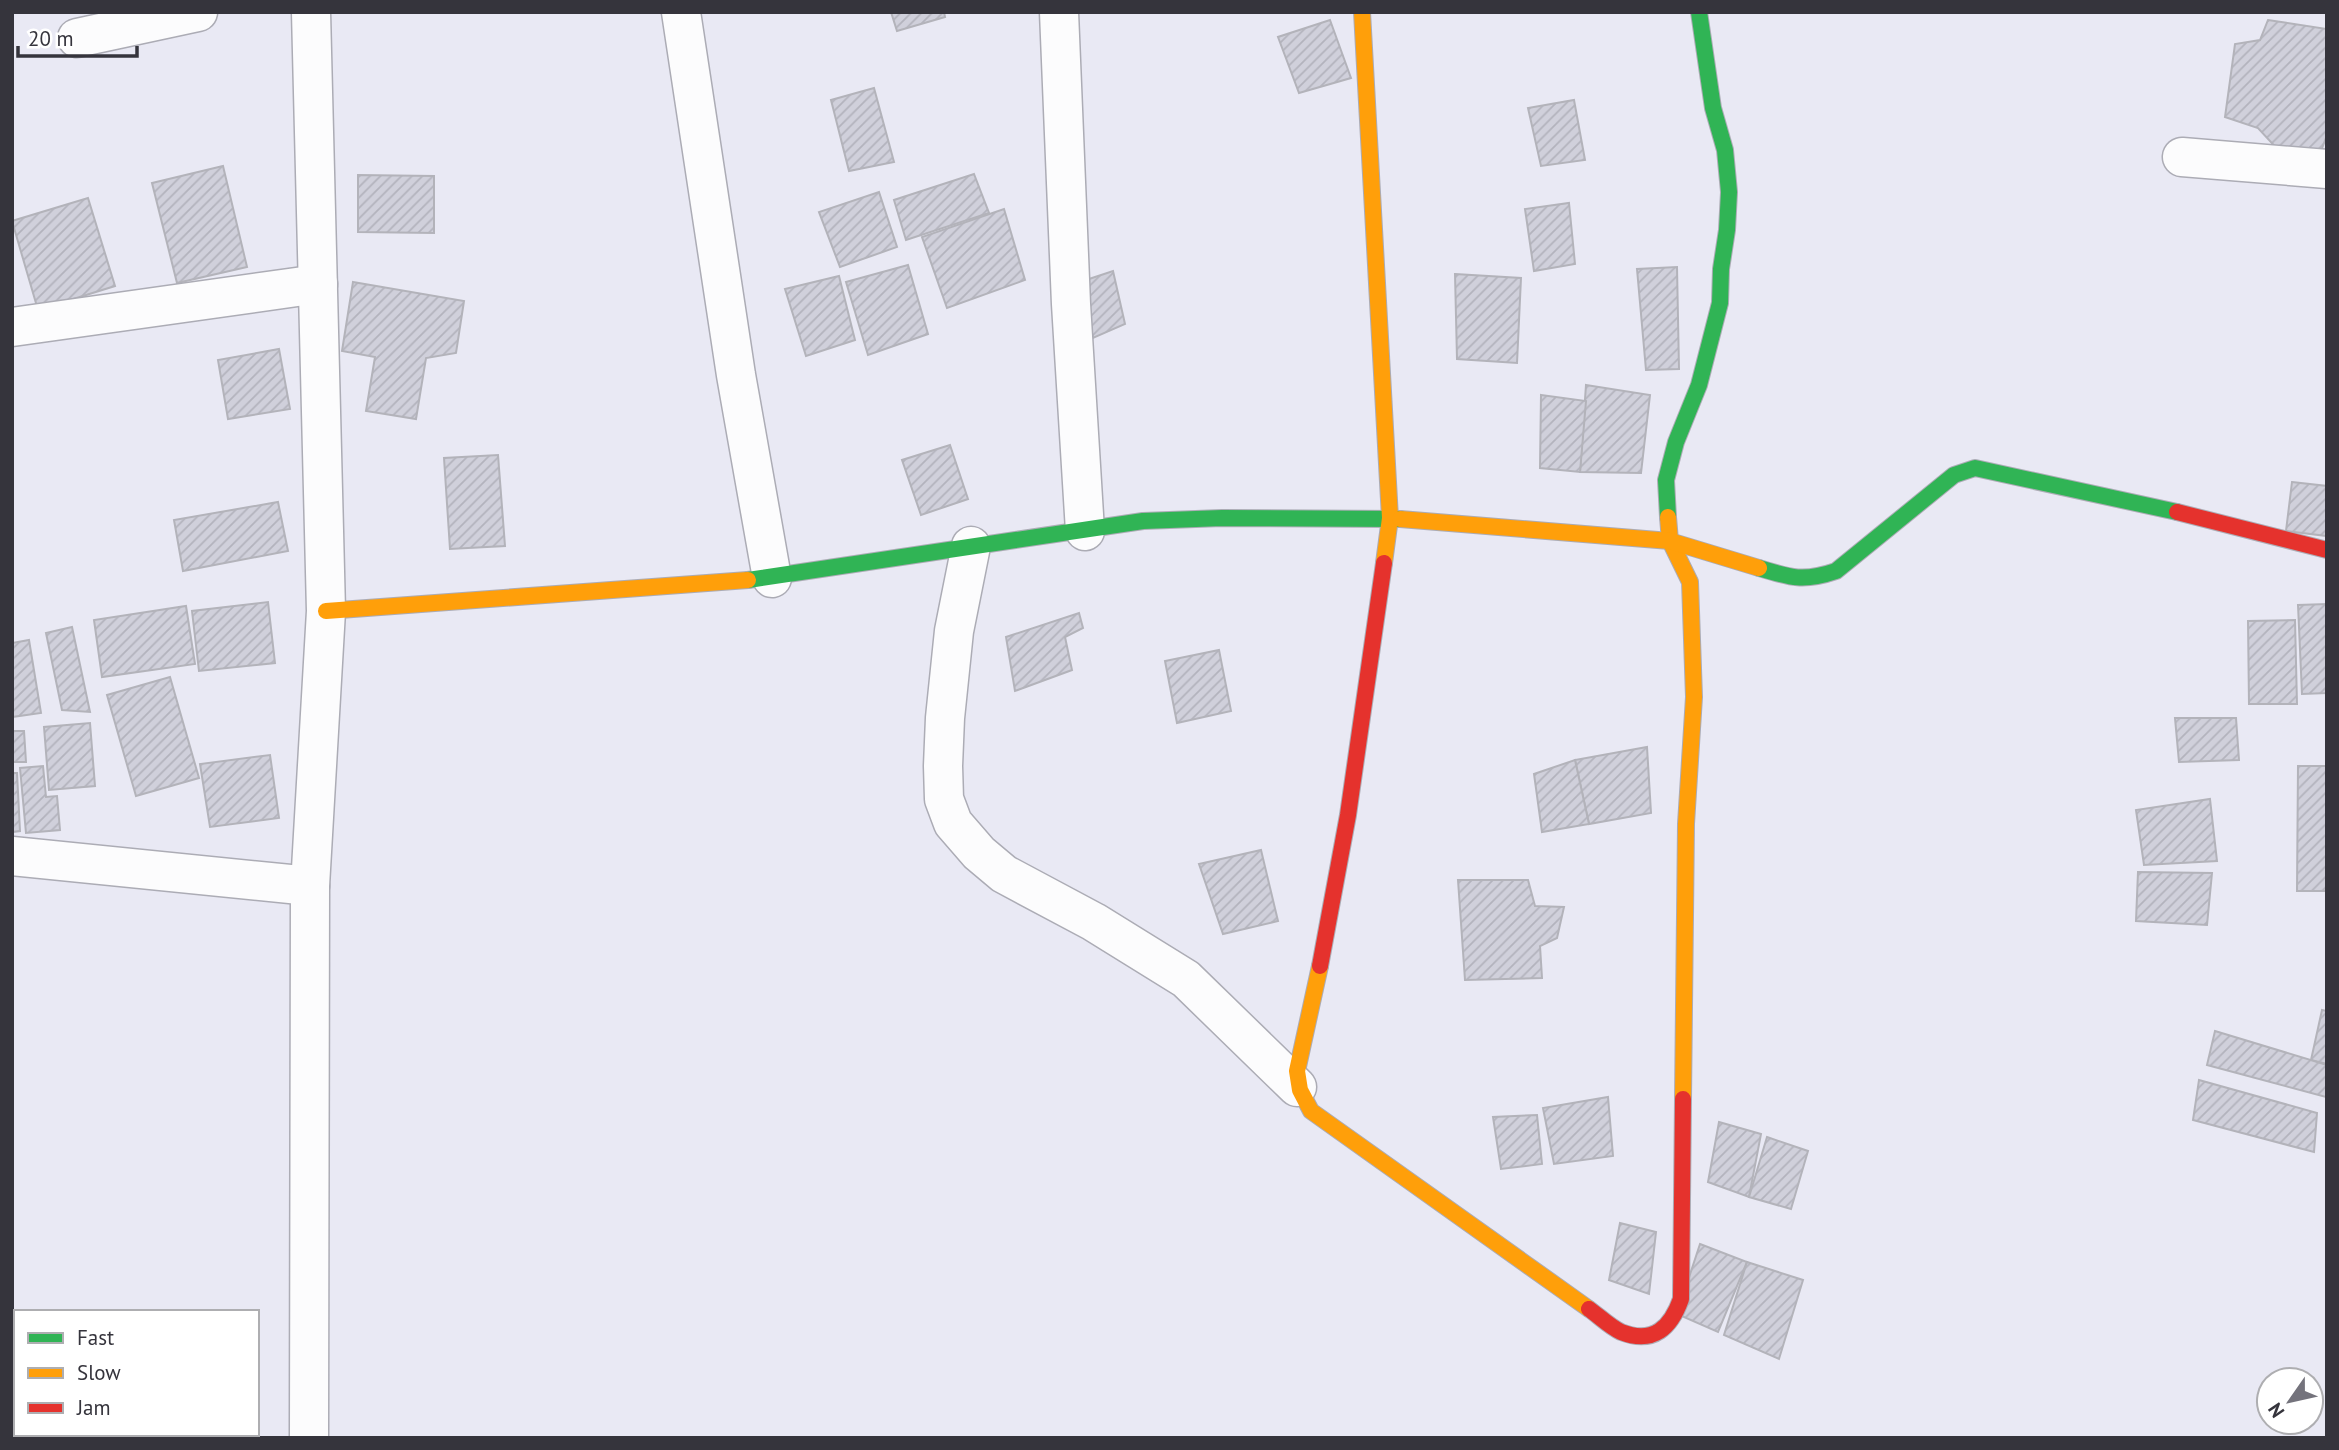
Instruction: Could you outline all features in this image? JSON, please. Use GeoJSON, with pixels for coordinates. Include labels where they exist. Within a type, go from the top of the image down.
{"type":"FeatureCollection","features":[{"type":"Feature","properties":{"kind":"street"},"geometry":{"type":"LineString","coordinates":[[77,38],[198,12]]}},
{"type":"Feature","properties":{"kind":"street"},"geometry":{"type":"LineString","coordinates":[[309,1438],[310,886],[326,611],[311,12]]}},
{"type":"Feature","properties":{"kind":"street"},"geometry":{"type":"LineString","coordinates":[[681,12],[736,375],[772,578]]}},
{"type":"Feature","properties":{"kind":"street"},"geometry":{"type":"LineString","coordinates":[[1059,12],[1071,304],[1085,531]]}},
{"type":"Feature","properties":{"kind":"street"},"geometry":{"type":"LineString","coordinates":[[1297,1087],[1297,1072],[1327,937],[1348,815],[1390,518],[1362,12]]}},
{"type":"Feature","properties":{"kind":"street"},"geometry":{"type":"LineString","coordinates":[[971,545],[954,631],[943,766],[944,799],[953,823],[979,853],[1004,874],[1094,922],[1186,979],[1297,1087],[1304,1103],[1315,1116],[1621,1332],[1640,1336],[1661,1334],[1675,1319],[1681,1299],[1686,824],[1694,697],[1690,582],[1670,541],[1666,480],[1676,442],[1699,385],[1720,303],[1729,192],[1725,150],[1713,108],[1699,12]]}},
{"type":"Feature","properties":{"kind":"street"},"geometry":{"type":"LineString","coordinates":[[2182,157],[2327,169]]}},
{"type":"Feature","properties":{"kind":"street"},"geometry":{"type":"LineString","coordinates":[[12,327],[318,285]]}},
{"type":"Feature","properties":{"kind":"street"},"geometry":{"type":"LineString","coordinates":[[326,611],[772,578],[971,545],[1143,521],[1222,518],[1390,518],[1670,541],[1784,576],[1813,579],[1836,571],[1954,475],[1975,468],[2124,499],[2327,550]]}},
{"type":"Feature","properties":{"kind":"street"},"geometry":{"type":"LineString","coordinates":[[12,856],[310,886]]}},
{"type":"Feature","properties":{"kind":"building"},"geometry":{"type":"Polygon","coordinates":[[[891,12],[944,12],[945,17],[897,31],[891,12]]]}},
{"type":"Feature","properties":{"kind":"building"},"geometry":{"type":"Polygon","coordinates":[[[1330,20],[1351,78],[1299,93],[1278,37],[1330,20]]]}},
{"type":"Feature","properties":{"kind":"building"},"geometry":{"type":"Polygon","coordinates":[[[2268,20],[2327,29],[2327,135],[2321,151],[2281,153],[2258,128],[2225,117],[2235,44],[2260,40],[2268,20]]]}},
{"type":"Feature","properties":{"kind":"building"},"geometry":{"type":"Polygon","coordinates":[[[874,88],[894,162],[849,171],[831,100],[874,88]]]}},
{"type":"Feature","properties":{"kind":"building"},"geometry":{"type":"Polygon","coordinates":[[[1574,100],[1585,160],[1541,166],[1528,108],[1574,100]]]}},
{"type":"Feature","properties":{"kind":"building"},"geometry":{"type":"Polygon","coordinates":[[[223,166],[247,267],[177,283],[152,183],[223,166]]]}},
{"type":"Feature","properties":{"kind":"building"},"geometry":{"type":"Polygon","coordinates":[[[974,174],[989,213],[906,240],[894,200],[974,174]]]}},
{"type":"Feature","properties":{"kind":"building"},"geometry":{"type":"Polygon","coordinates":[[[358,175],[434,176],[434,233],[358,232],[358,175]]]}},
{"type":"Feature","properties":{"kind":"building"},"geometry":{"type":"Polygon","coordinates":[[[879,192],[897,247],[840,267],[819,212],[879,192]]]}},
{"type":"Feature","properties":{"kind":"building"},"geometry":{"type":"Polygon","coordinates":[[[88,198],[115,286],[38,310],[12,221],[88,198]]]}},
{"type":"Feature","properties":{"kind":"building"},"geometry":{"type":"Polygon","coordinates":[[[1569,203],[1575,264],[1534,271],[1525,209],[1569,203]]]}},
{"type":"Feature","properties":{"kind":"building"},"geometry":{"type":"Polygon","coordinates":[[[1004,209],[1025,280],[947,308],[922,237],[1004,209]]]}},
{"type":"Feature","properties":{"kind":"building"},"geometry":{"type":"Polygon","coordinates":[[[908,265],[928,334],[868,355],[846,282],[908,265]]]}},
{"type":"Feature","properties":{"kind":"building"},"geometry":{"type":"Polygon","coordinates":[[[1677,267],[1679,369],[1646,370],[1637,269],[1677,267]]]}},
{"type":"Feature","properties":{"kind":"building"},"geometry":{"type":"Polygon","coordinates":[[[1113,271],[1125,324],[1093,338],[1077,283],[1113,271]]]}},
{"type":"Feature","properties":{"kind":"building"},"geometry":{"type":"Polygon","coordinates":[[[1455,274],[1521,278],[1517,363],[1457,359],[1455,274]]]}},
{"type":"Feature","properties":{"kind":"building"},"geometry":{"type":"Polygon","coordinates":[[[839,276],[855,340],[806,356],[785,289],[839,276]]]}},
{"type":"Feature","properties":{"kind":"building"},"geometry":{"type":"Polygon","coordinates":[[[353,282],[464,301],[456,353],[426,358],[416,419],[366,411],[375,357],[342,351],[353,282]]]}},
{"type":"Feature","properties":{"kind":"building"},"geometry":{"type":"Polygon","coordinates":[[[279,349],[290,409],[228,419],[218,360],[279,349]]]}},
{"type":"Feature","properties":{"kind":"building"},"geometry":{"type":"Polygon","coordinates":[[[1586,385],[1650,395],[1641,473],[1580,472],[1586,385]]]}},
{"type":"Feature","properties":{"kind":"building"},"geometry":{"type":"Polygon","coordinates":[[[1541,395],[1586,401],[1580,472],[1540,468],[1541,395]]]}},
{"type":"Feature","properties":{"kind":"building"},"geometry":{"type":"Polygon","coordinates":[[[950,445],[968,499],[921,515],[902,460],[950,445]]]}},
{"type":"Feature","properties":{"kind":"building"},"geometry":{"type":"Polygon","coordinates":[[[498,455],[505,546],[450,549],[444,458],[498,455]]]}},
{"type":"Feature","properties":{"kind":"building"},"geometry":{"type":"Polygon","coordinates":[[[2292,482],[2327,486],[2327,536],[2286,531],[2292,482]]]}},
{"type":"Feature","properties":{"kind":"building"},"geometry":{"type":"Polygon","coordinates":[[[278,502],[288,551],[183,571],[174,520],[278,502]]]}},
{"type":"Feature","properties":{"kind":"building"},"geometry":{"type":"Polygon","coordinates":[[[268,602],[275,663],[199,671],[192,611],[268,602]]]}},
{"type":"Feature","properties":{"kind":"building"},"geometry":{"type":"Polygon","coordinates":[[[2327,604],[2327,693],[2302,694],[2298,605],[2327,604]]]}},
{"type":"Feature","properties":{"kind":"building"},"geometry":{"type":"Polygon","coordinates":[[[186,606],[195,664],[102,677],[94,620],[186,606]]]}},
{"type":"Feature","properties":{"kind":"building"},"geometry":{"type":"Polygon","coordinates":[[[1079,613],[1083,628],[1065,637],[1072,670],[1015,691],[1006,637],[1079,613]]]}},
{"type":"Feature","properties":{"kind":"building"},"geometry":{"type":"Polygon","coordinates":[[[2295,620],[2297,704],[2249,704],[2248,621],[2295,620]]]}},
{"type":"Feature","properties":{"kind":"building"},"geometry":{"type":"Polygon","coordinates":[[[72,627],[90,712],[62,710],[46,633],[72,627]]]}},
{"type":"Feature","properties":{"kind":"building"},"geometry":{"type":"Polygon","coordinates":[[[29,640],[41,713],[12,717],[12,643],[29,640]]]}},
{"type":"Feature","properties":{"kind":"building"},"geometry":{"type":"Polygon","coordinates":[[[1219,650],[1231,711],[1177,723],[1165,661],[1219,650]]]}},
{"type":"Feature","properties":{"kind":"building"},"geometry":{"type":"Polygon","coordinates":[[[170,677],[199,778],[136,796],[107,695],[170,677]]]}},
{"type":"Feature","properties":{"kind":"building"},"geometry":{"type":"Polygon","coordinates":[[[2175,718],[2236,718],[2239,760],[2179,762],[2175,718]]]}},
{"type":"Feature","properties":{"kind":"building"},"geometry":{"type":"Polygon","coordinates":[[[90,723],[95,786],[49,790],[44,727],[90,723]]]}},
{"type":"Feature","properties":{"kind":"building"},"geometry":{"type":"Polygon","coordinates":[[[12,731],[24,731],[26,762],[12,762],[12,731]]]}},
{"type":"Feature","properties":{"kind":"building"},"geometry":{"type":"Polygon","coordinates":[[[1647,747],[1651,813],[1589,824],[1575,760],[1647,747]]]}},
{"type":"Feature","properties":{"kind":"building"},"geometry":{"type":"Polygon","coordinates":[[[270,755],[279,818],[210,827],[200,764],[270,755]]]}},
{"type":"Feature","properties":{"kind":"building"},"geometry":{"type":"Polygon","coordinates":[[[1575,760],[1589,824],[1542,832],[1534,774],[1575,760]]]}},
{"type":"Feature","properties":{"kind":"building"},"geometry":{"type":"Polygon","coordinates":[[[43,766],[46,797],[57,796],[60,830],[26,833],[20,768],[43,766]]]}},
{"type":"Feature","properties":{"kind":"building"},"geometry":{"type":"Polygon","coordinates":[[[2298,766],[2327,766],[2327,891],[2297,891],[2298,766]]]}},
{"type":"Feature","properties":{"kind":"building"},"geometry":{"type":"Polygon","coordinates":[[[12,773],[17,773],[20,831],[12,832],[12,773]]]}},
{"type":"Feature","properties":{"kind":"building"},"geometry":{"type":"Polygon","coordinates":[[[2210,799],[2217,861],[2144,865],[2136,810],[2210,799]]]}},
{"type":"Feature","properties":{"kind":"building"},"geometry":{"type":"Polygon","coordinates":[[[1261,850],[1278,921],[1223,934],[1199,864],[1261,850]]]}},
{"type":"Feature","properties":{"kind":"building"},"geometry":{"type":"Polygon","coordinates":[[[2138,872],[2212,873],[2207,925],[2136,921],[2138,872]]]}},
{"type":"Feature","properties":{"kind":"building"},"geometry":{"type":"Polygon","coordinates":[[[1458,880],[1528,880],[1535,906],[1564,907],[1557,938],[1540,946],[1542,978],[1465,980],[1458,880]]]}},
{"type":"Feature","properties":{"kind":"building"},"geometry":{"type":"Polygon","coordinates":[[[2322,1010],[2327,1011],[2327,1064],[2311,1060],[2322,1010]]]}},
{"type":"Feature","properties":{"kind":"building"},"geometry":{"type":"Polygon","coordinates":[[[2215,1031],[2327,1065],[2326,1097],[2207,1065],[2215,1031]]]}},
{"type":"Feature","properties":{"kind":"building"},"geometry":{"type":"Polygon","coordinates":[[[2199,1080],[2317,1113],[2314,1152],[2193,1120],[2199,1080]]]}},
{"type":"Feature","properties":{"kind":"building"},"geometry":{"type":"Polygon","coordinates":[[[1608,1097],[1613,1156],[1554,1164],[1543,1108],[1608,1097]]]}},
{"type":"Feature","properties":{"kind":"building"},"geometry":{"type":"Polygon","coordinates":[[[1537,1115],[1542,1164],[1501,1169],[1493,1117],[1537,1115]]]}},
{"type":"Feature","properties":{"kind":"building"},"geometry":{"type":"Polygon","coordinates":[[[1719,1122],[1761,1134],[1749,1197],[1708,1182],[1719,1122]]]}},
{"type":"Feature","properties":{"kind":"building"},"geometry":{"type":"Polygon","coordinates":[[[1767,1137],[1808,1151],[1791,1209],[1749,1197],[1767,1137]]]}},
{"type":"Feature","properties":{"kind":"building"},"geometry":{"type":"Polygon","coordinates":[[[1620,1223],[1656,1232],[1649,1294],[1609,1280],[1620,1223]]]}},
{"type":"Feature","properties":{"kind":"building"},"geometry":{"type":"Polygon","coordinates":[[[1700,1244],[1747,1262],[1718,1332],[1677,1314],[1700,1244]]]}},
{"type":"Feature","properties":{"kind":"building"},"geometry":{"type":"Polygon","coordinates":[[[1747,1262],[1803,1280],[1779,1359],[1724,1335],[1747,1262]]]}},
{"type":"Feature","properties":{"kind":"traffic: fast"},"geometry":{"type":"LineString","coordinates":[[1668,517],[1666,480],[1676,442],[1699,385],[1720,303],[1721,269],[1727,230],[1729,192],[1725,150],[1713,108],[1699,12]]}},
{"type":"Feature","properties":{"kind":"traffic: fast"},"geometry":{"type":"LineString","coordinates":[[1759,568],[1806,578],[1836,571],[1954,475],[1975,468],[2177,512]]}},
{"type":"Feature","properties":{"kind":"traffic: fast"},"geometry":{"type":"LineString","coordinates":[[748,580],[1143,521],[1222,518],[1400,519]]}},
{"type":"Feature","properties":{"kind":"traffic: slow"},"geometry":{"type":"LineString","coordinates":[[1362,12],[1390,518],[1384,563]]}},
{"type":"Feature","properties":{"kind":"traffic: slow"},"geometry":{"type":"LineString","coordinates":[[1668,517],[1670,541],[1690,582],[1694,697],[1686,824],[1683,1099]]}},
{"type":"Feature","properties":{"kind":"traffic: slow"},"geometry":{"type":"LineString","coordinates":[[1400,519],[1670,541],[1759,568]]}},
{"type":"Feature","properties":{"kind":"traffic: slow"},"geometry":{"type":"LineString","coordinates":[[326,611],[748,580]]}},
{"type":"Feature","properties":{"kind":"traffic: slow"},"geometry":{"type":"LineString","coordinates":[[1320,966],[1297,1071],[1300,1090],[1311,1111],[1589,1309]]}},
{"type":"Feature","properties":{"kind":"traffic: jam"},"geometry":{"type":"LineString","coordinates":[[2177,512],[2327,550]]}},
{"type":"Feature","properties":{"kind":"traffic: jam"},"geometry":{"type":"LineString","coordinates":[[1320,966],[1348,815],[1384,563]]}},
{"type":"Feature","properties":{"kind":"traffic: jam"},"geometry":{"type":"LineString","coordinates":[[1589,1309],[1621,1332],[1643,1336],[1660,1331],[1677,1309],[1681,1299],[1683,1099]]}}]}
